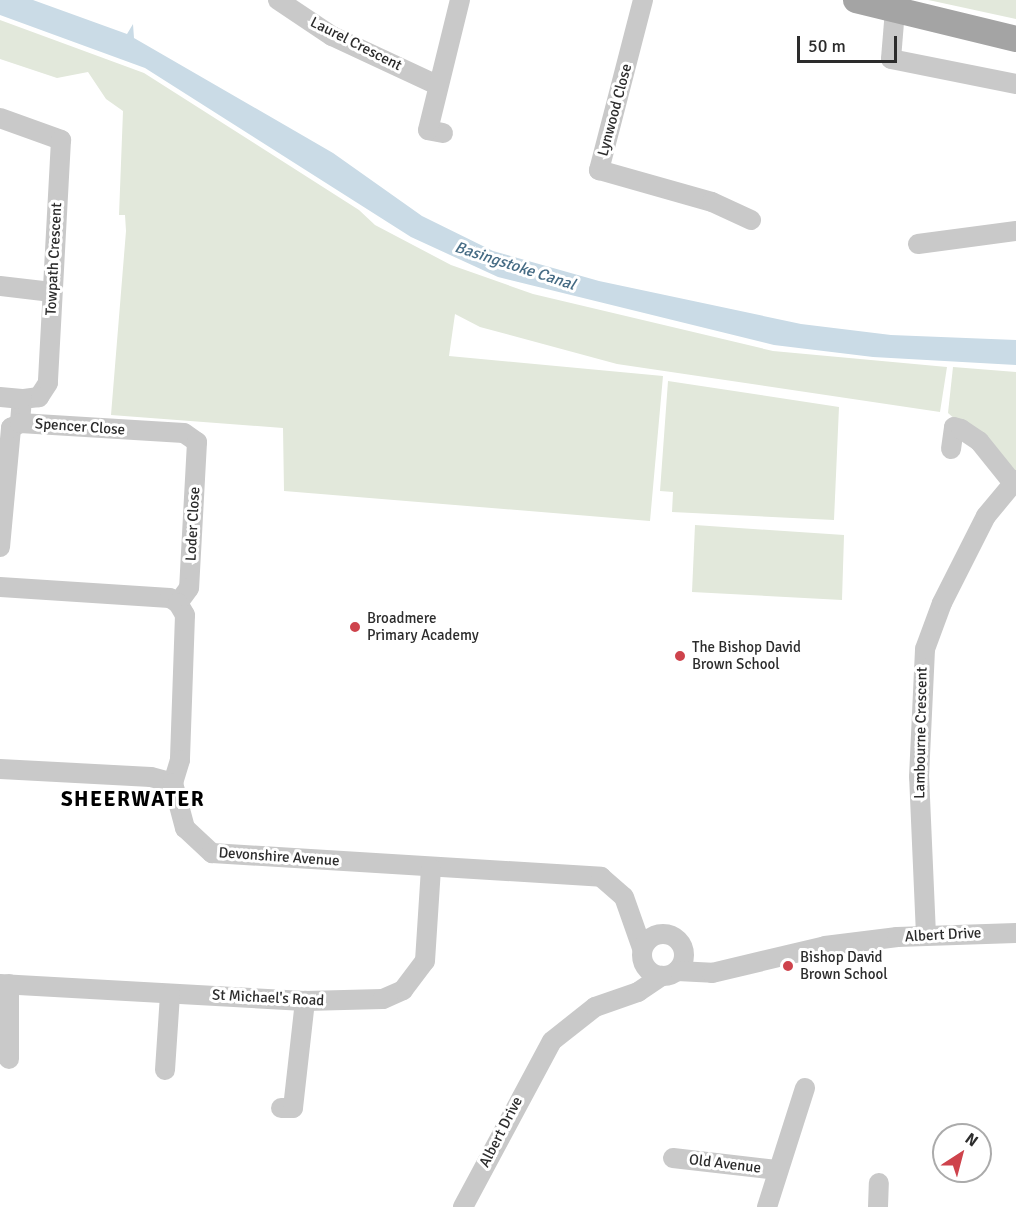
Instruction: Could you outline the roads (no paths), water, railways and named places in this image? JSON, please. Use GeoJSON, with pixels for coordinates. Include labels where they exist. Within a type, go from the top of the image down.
{"type":"FeatureCollection","features":[{"type":"Feature","properties":{"kind":"main road"},"geometry":{"type":"LineString","coordinates":[[856,0],[1016,39]]}},
{"type":"Feature","properties":{"kind":"street","name":"Laurel Crescent"},"geometry":{"type":"LineString","coordinates":[[278,0],[332,36],[437,85]]}},
{"type":"Feature","properties":{"kind":"street"},"geometry":{"type":"LineString","coordinates":[[443,133],[428,130],[437,85],[460,0]]}},
{"type":"Feature","properties":{"kind":"street","name":"Lynwood Close"},"geometry":{"type":"LineString","coordinates":[[643,0],[599,170],[712,202],[751,220]]}},
{"type":"Feature","properties":{"kind":"street"},"geometry":{"type":"LineString","coordinates":[[895,10],[891,59],[1016,84]]}},
{"type":"Feature","properties":{"kind":"street","name":"Towpath Crescent"},"geometry":{"type":"LineString","coordinates":[[0,118],[61,140],[46,391],[21,399]]}},
{"type":"Feature","properties":{"kind":"street"},"geometry":{"type":"LineString","coordinates":[[918,244],[1016,231]]}},
{"type":"Feature","properties":{"kind":"street"},"geometry":{"type":"LineString","coordinates":[[0,286],[52,292]]}},
{"type":"Feature","properties":{"kind":"street"},"geometry":{"type":"LineString","coordinates":[[0,397],[21,399],[20,423]]}},
{"type":"Feature","properties":{"kind":"street","name":"Spencer Close"},"geometry":{"type":"LineString","coordinates":[[0,547],[7,434],[20,423],[184,433],[196,442]]}},
{"type":"Feature","properties":{"kind":"street","name":"Lambourne Crescent"},"geometry":{"type":"LineString","coordinates":[[926,935],[919,777],[925,649],[971,545],[994,502],[1014,481],[979,441],[962,429],[954,427],[951,449]]}},
{"type":"Feature","properties":{"kind":"street","name":"Loder Close"},"geometry":{"type":"LineString","coordinates":[[178,603],[189,588],[196,442]]}},
{"type":"Feature","properties":{"kind":"street"},"geometry":{"type":"LineString","coordinates":[[0,586],[170,598],[178,603]]}},
{"type":"Feature","properties":{"kind":"street","name":"Devonshire Avenue"},"geometry":{"type":"LineString","coordinates":[[178,603],[185,615],[180,760],[173,783],[185,828],[212,853],[601,877],[616,887],[661,959]]}},
{"type":"Feature","properties":{"kind":"street"},"geometry":{"type":"LineString","coordinates":[[0,769],[152,777],[173,783]]}},
{"type":"Feature","properties":{"kind":"street","name":"St Michael's Road"},"geometry":{"type":"LineString","coordinates":[[5,984],[305,1001],[375,1001],[392,997],[411,983],[427,955],[431,868]]}},
{"type":"Feature","properties":{"kind":"street","name":"Albert Drive"},"geometry":{"type":"LineString","coordinates":[[463,1207],[552,1041],[577,1019],[625,994],[661,959],[729,966],[825,946],[926,935],[1016,933]]}},
{"type":"Feature","properties":{"kind":"street"},"geometry":{"type":"LineString","coordinates":[[5,984],[9,1059]]}},
{"type":"Feature","properties":{"kind":"street"},"geometry":{"type":"LineString","coordinates":[[165,1070],[170,994]]}},
{"type":"Feature","properties":{"kind":"street"},"geometry":{"type":"LineString","coordinates":[[281,1108],[293,1108],[305,1001]]}},
{"type":"Feature","properties":{"kind":"street","name":"Old Avenue"},"geometry":{"type":"LineString","coordinates":[[767,1207],[776,1170],[805,1088]]}},
{"type":"Feature","properties":{"kind":"street","name":"Old Avenue"},"geometry":{"type":"LineString","coordinates":[[674,1158],[776,1170]]}},
{"type":"Feature","properties":{"kind":"street"},"geometry":{"type":"LineString","coordinates":[[878,1207],[879,1183]]}},
{"type":"Feature","properties":{"kind":"water","name":"Basingstoke Canal"},"geometry":{"type":"Polygon","coordinates":[[[0,0],[33,0],[127,34],[133,24],[134,38],[333,153],[422,216],[493,251],[599,281],[801,324],[891,335],[1016,340],[1016,365],[873,357],[774,345],[498,277],[411,237],[145,68],[0,15],[0,0]]]}},
{"type":"Feature","properties":{"kind":"place","name":"Broadmere Primary Academy"},"geometry":{"type":"Point","coordinates":[355,627]}},
{"type":"Feature","properties":{"kind":"place","name":"The Bishop David Brown School"},"geometry":{"type":"Point","coordinates":[680,656]}},
{"type":"Feature","properties":{"kind":"place","name":"Bishop David Brown School"},"geometry":{"type":"Point","coordinates":[788,966]}},
{"type":"Feature","properties":{"kind":"district","name":"SHEERWATER"},"geometry":{"type":"Point","coordinates":[133,799]}}]}
